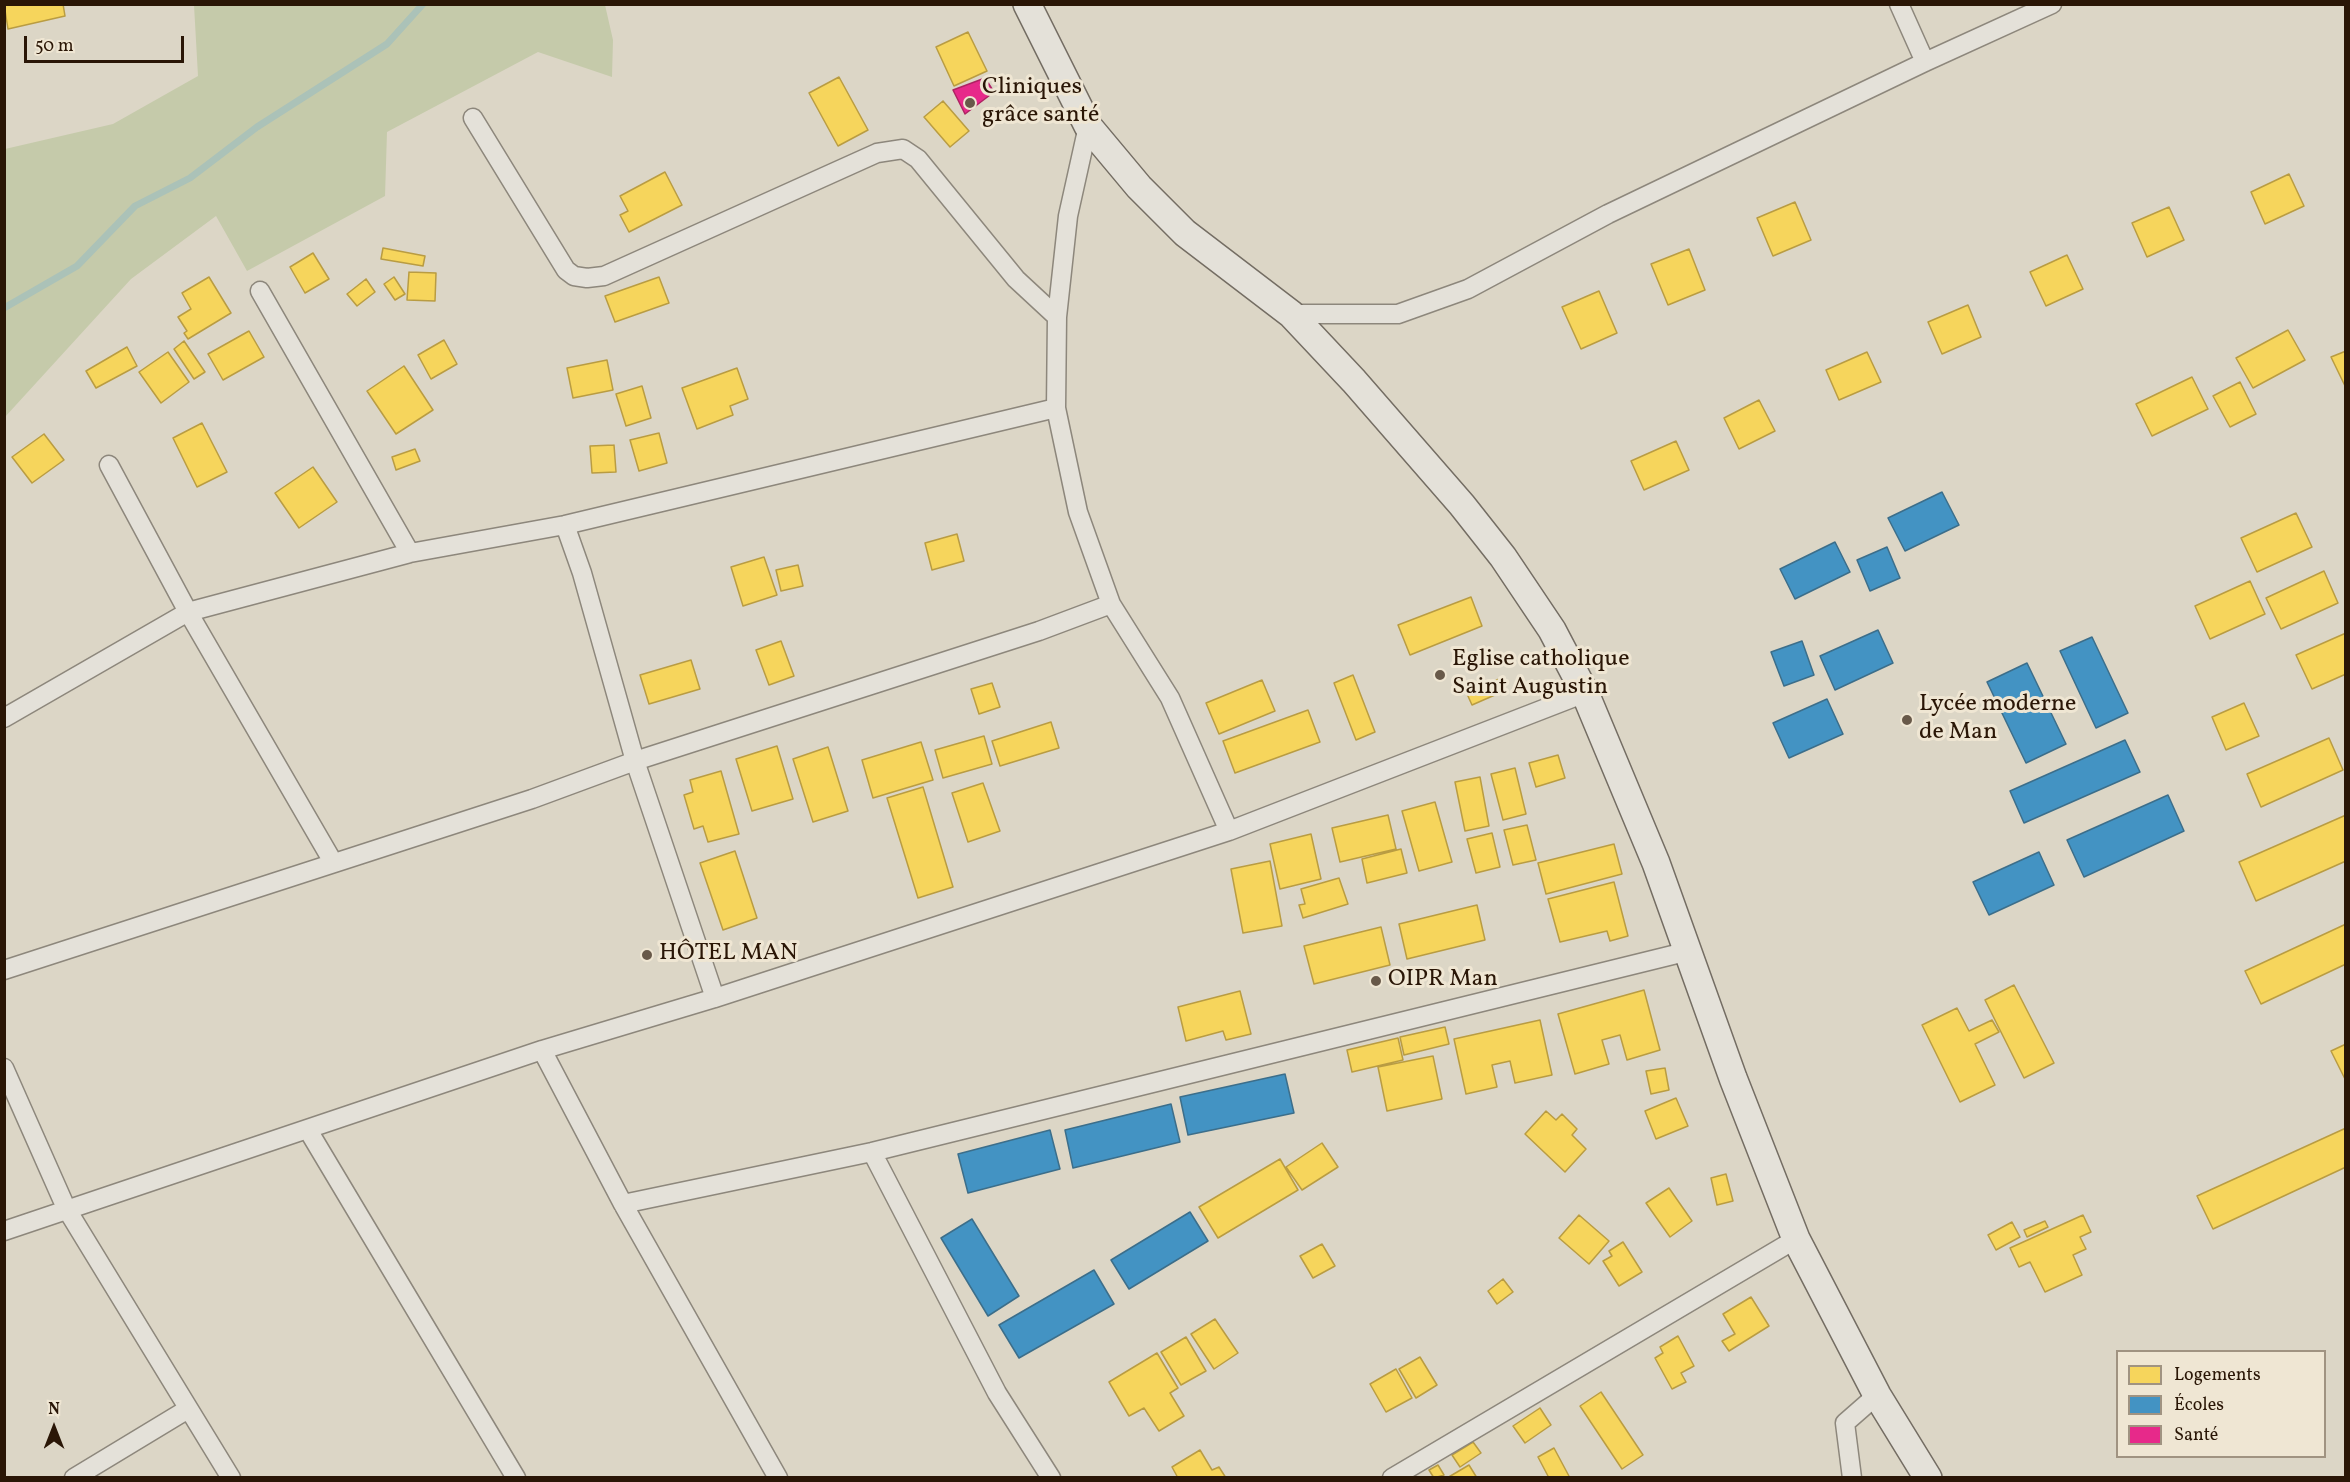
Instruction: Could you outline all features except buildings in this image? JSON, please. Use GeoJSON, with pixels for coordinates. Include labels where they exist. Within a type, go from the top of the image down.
{"type":"FeatureCollection","features":[{"type":"Feature","properties":{"kind":"main road"},"geometry":{"type":"LineString","coordinates":[[1027,4],[1088,126],[1139,187],[1185,233],[1291,314],[1354,381],[1462,505],[1503,557],[1552,630],[1585,693],[1656,863],[1733,1078],[1796,1239],[1877,1395],[1928,1478]]}},
{"type":"Feature","properties":{"kind":"street"},"geometry":{"type":"LineString","coordinates":[[1899,4],[1925,62]]}},
{"type":"Feature","properties":{"kind":"street"},"geometry":{"type":"LineString","coordinates":[[1291,314],[1398,314],[1468,290],[1608,214],[1925,62],[2052,4]]}},
{"type":"Feature","properties":{"kind":"street"},"geometry":{"type":"LineString","coordinates":[[473,118],[566,270],[574,276],[587,278],[604,276],[877,153],[903,149],[918,159],[1016,279],[1057,317]]}},
{"type":"Feature","properties":{"kind":"street"},"geometry":{"type":"LineString","coordinates":[[1088,126],[1068,216],[1057,317],[1056,408],[1078,512],[1112,604],[1170,698],[1229,831]]}},
{"type":"Feature","properties":{"kind":"street"},"geometry":{"type":"LineString","coordinates":[[260,291],[410,553]]}},
{"type":"Feature","properties":{"kind":"street"},"geometry":{"type":"LineString","coordinates":[[4,718],[188,612],[410,553],[565,525],[1056,408]]}},
{"type":"Feature","properties":{"kind":"street"},"geometry":{"type":"LineString","coordinates":[[109,465],[188,612],[333,862]]}},
{"type":"Feature","properties":{"kind":"street"},"geometry":{"type":"LineString","coordinates":[[565,525],[582,573],[635,761],[715,998]]}},
{"type":"Feature","properties":{"kind":"street"},"geometry":{"type":"LineString","coordinates":[[4,970],[299,876],[333,862],[532,799],[635,761],[1039,631],[1112,604]]}},
{"type":"Feature","properties":{"kind":"street"},"geometry":{"type":"LineString","coordinates":[[4,1231],[66,1208],[308,1130],[542,1050],[715,998],[1229,831],[1585,693]]}},
{"type":"Feature","properties":{"kind":"street"},"geometry":{"type":"LineString","coordinates":[[623,1204],[872,1152],[1689,951]]}},
{"type":"Feature","properties":{"kind":"street"},"geometry":{"type":"LineString","coordinates":[[542,1050],[623,1204],[778,1478]]}},
{"type":"Feature","properties":{"kind":"street"},"geometry":{"type":"LineString","coordinates":[[4,1068],[66,1208],[231,1478]]}},
{"type":"Feature","properties":{"kind":"street"},"geometry":{"type":"LineString","coordinates":[[308,1130],[516,1478]]}},
{"type":"Feature","properties":{"kind":"street"},"geometry":{"type":"LineString","coordinates":[[872,1152],[998,1393],[1052,1478]]}},
{"type":"Feature","properties":{"kind":"street"},"geometry":{"type":"LineString","coordinates":[[1392,1478],[1796,1239]]}},
{"type":"Feature","properties":{"kind":"street"},"geometry":{"type":"LineString","coordinates":[[1852,1478],[1845,1423],[1877,1395]]}},
{"type":"Feature","properties":{"kind":"street"},"geometry":{"type":"LineString","coordinates":[[74,1478],[188,1409]]}},
{"type":"Feature","properties":{"kind":"green space"},"geometry":{"type":"Polygon","coordinates":[[[194,5],[605,5],[613,40],[612,77],[538,52],[387,132],[385,196],[247,271],[216,216],[131,279],[5,417],[5,149],[113,124],[198,76],[194,5]]]}},
{"type":"Feature","properties":{"kind":"waterway"},"geometry":{"type":"LineString","coordinates":[[4,308],[77,266],[135,206],[190,178],[257,127],[387,44],[423,4]]}},
{"type":"Feature","properties":{"kind":"place","name":"Cliniques grâce santé"},"geometry":{"type":"Point","coordinates":[970,103]}},
{"type":"Feature","properties":{"kind":"place","name":"Eglise catholique Saint Augustin"},"geometry":{"type":"Point","coordinates":[1440,675]}},
{"type":"Feature","properties":{"kind":"place","name":"Lycée moderne de Man"},"geometry":{"type":"Point","coordinates":[1907,720]}},
{"type":"Feature","properties":{"kind":"place","name":"HÔTEL MAN"},"geometry":{"type":"Point","coordinates":[647,955]}},
{"type":"Feature","properties":{"kind":"place","name":"OIPR Man"},"geometry":{"type":"Point","coordinates":[1376,981]}}]}
